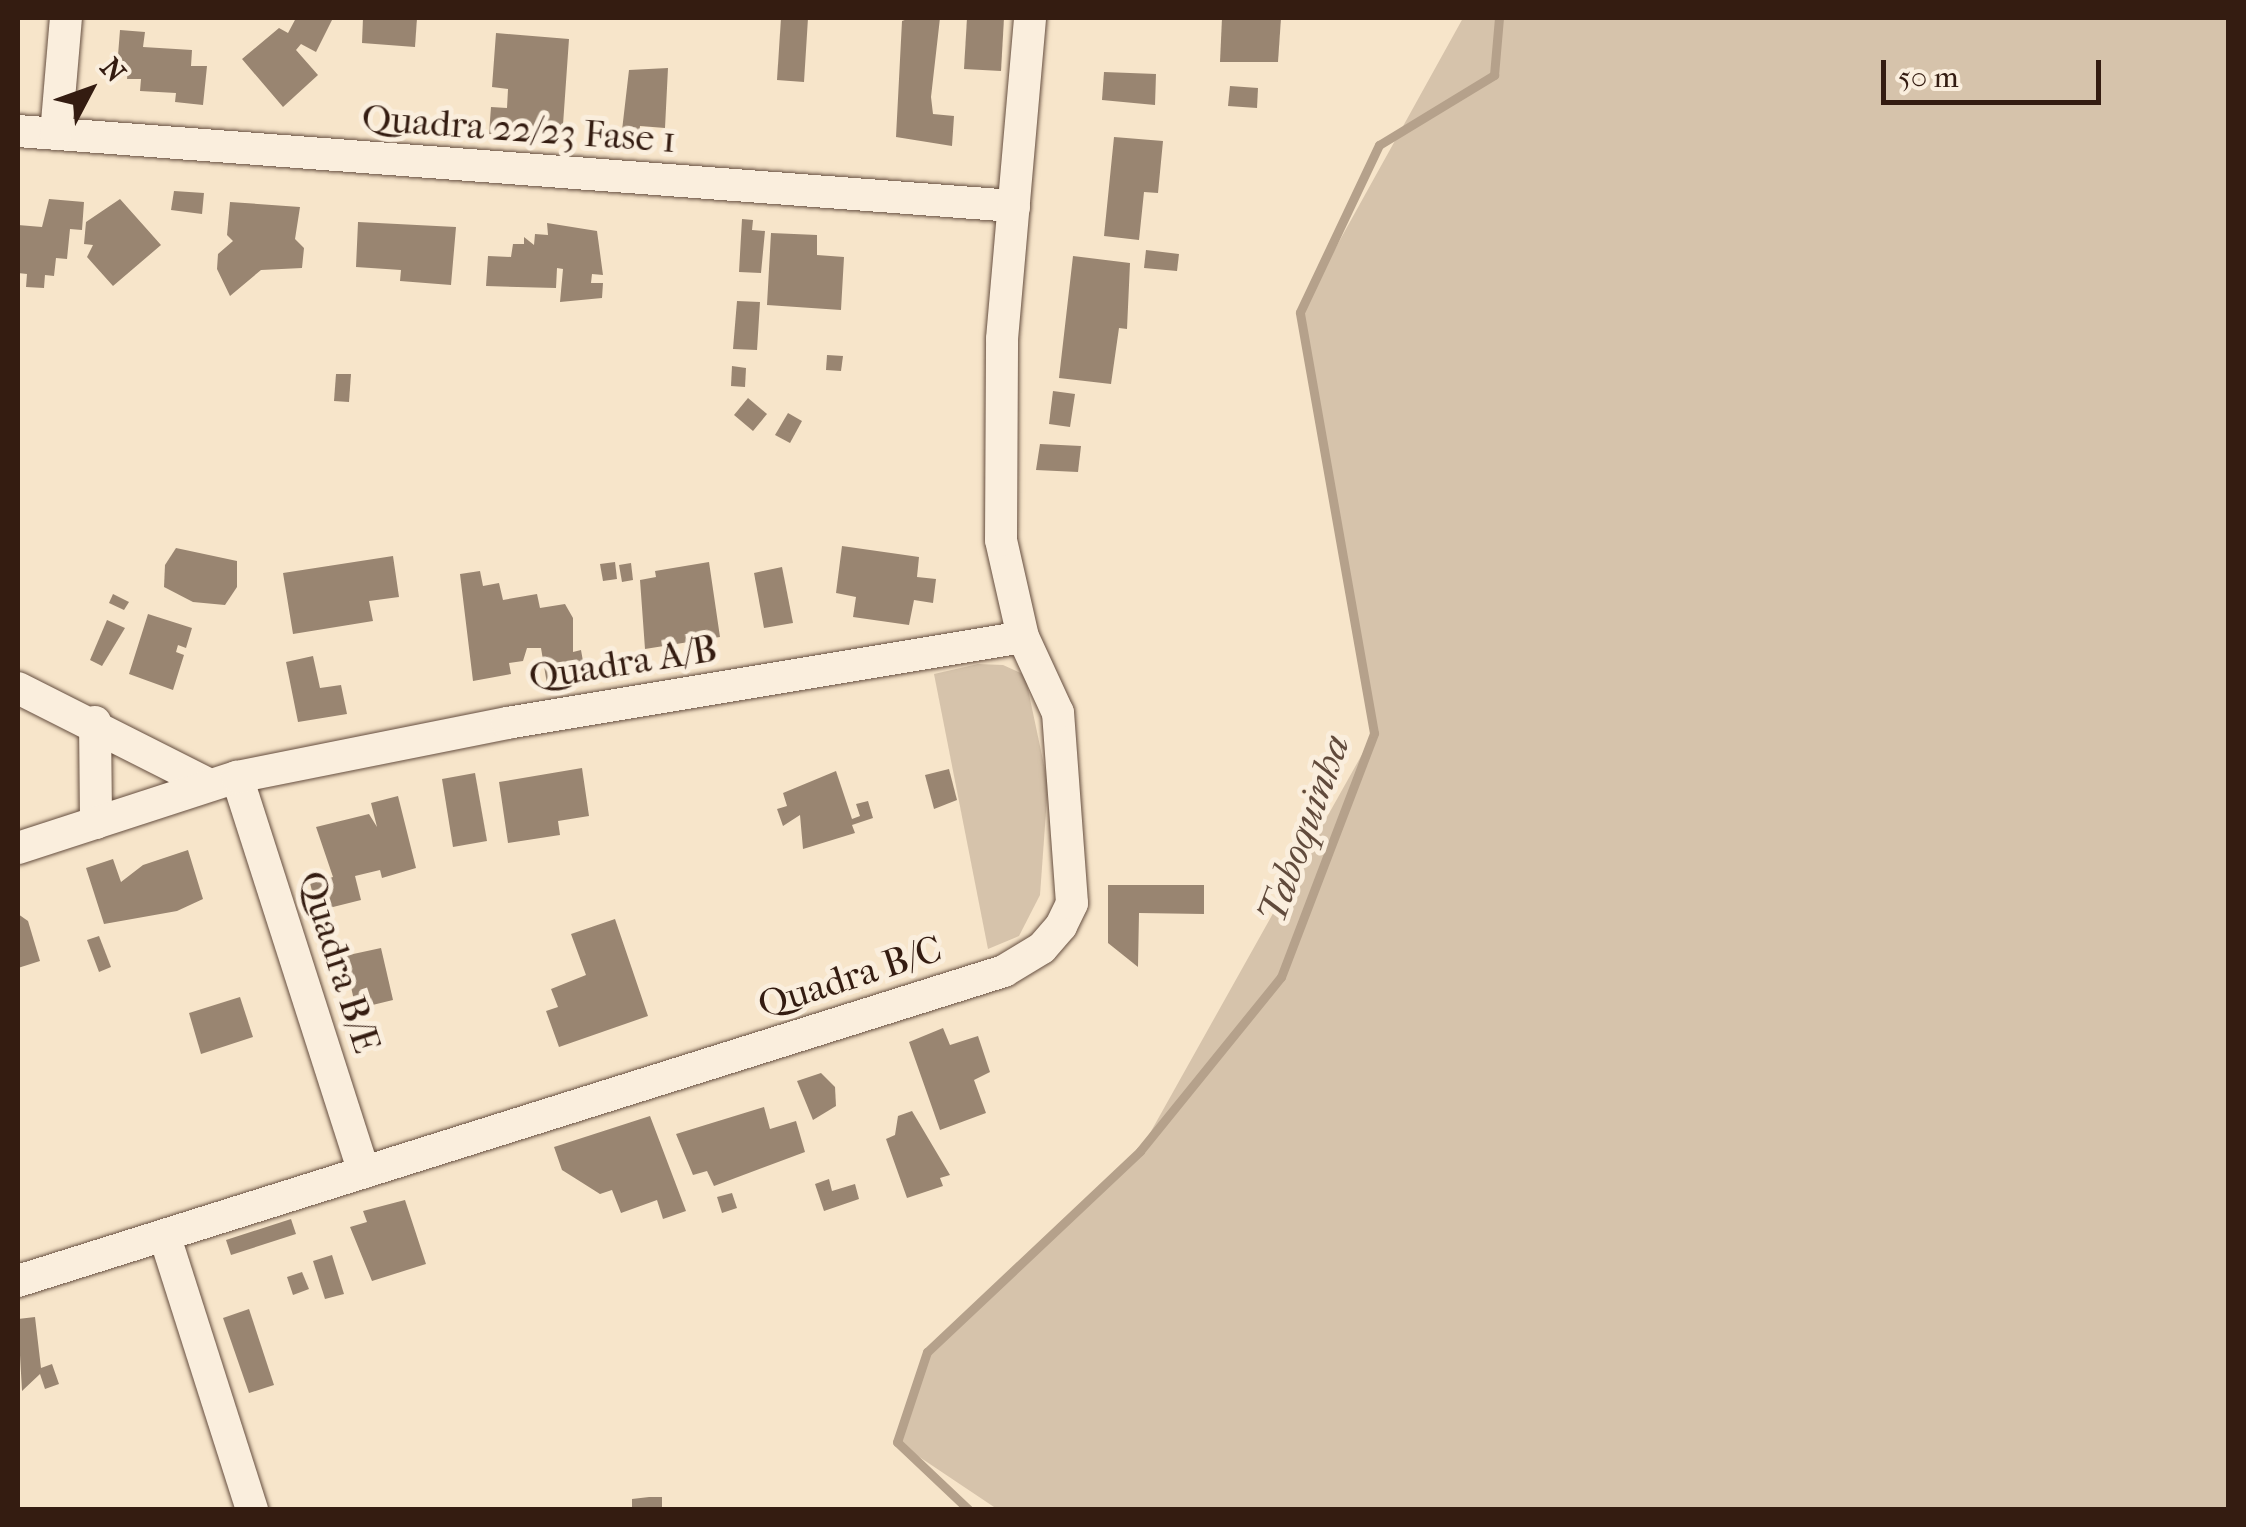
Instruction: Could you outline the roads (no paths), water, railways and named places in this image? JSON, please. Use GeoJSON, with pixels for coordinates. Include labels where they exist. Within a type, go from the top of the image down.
{"type":"FeatureCollection","features":[{"type":"Feature","properties":{"kind":"street"},"geometry":{"type":"LineString","coordinates":[[56,134],[66,18]]}},
{"type":"Feature","properties":{"kind":"street","name":"Quadra B/C"},"geometry":{"type":"LineString","coordinates":[[18,1281],[1004,970],[1042,948],[1072,902],[1058,713],[1023,637],[1002,540],[1002,339],[1030,18]]}},
{"type":"Feature","properties":{"kind":"street","name":"Quadra 22/23 Fase 1"},"geometry":{"type":"LineString","coordinates":[[18,132],[1014,206]]}},
{"type":"Feature","properties":{"kind":"street","name":"Quadra A/B"},"geometry":{"type":"LineString","coordinates":[[18,848],[222,780],[507,722],[1023,637]]}},
{"type":"Feature","properties":{"kind":"street"},"geometry":{"type":"LineString","coordinates":[[18,688],[222,780]]}},
{"type":"Feature","properties":{"kind":"street"},"geometry":{"type":"LineString","coordinates":[[96,722],[96,822]]}},
{"type":"Feature","properties":{"kind":"street","name":"Quadra B/E"},"geometry":{"type":"LineString","coordinates":[[222,780],[364,1172]]}},
{"type":"Feature","properties":{"kind":"street"},"geometry":{"type":"LineString","coordinates":[[165,1237],[252,1510]]}},
{"type":"Feature","properties":{"kind":"waterway","name":"Taboquinha"},"geometry":{"type":"LineString","coordinates":[[969,1510],[897,1442],[927,1352],[1140,1151],[1281,977],[1374,733],[1300,312],[1379,145],[1494,75],[1499,18]]}}]}
